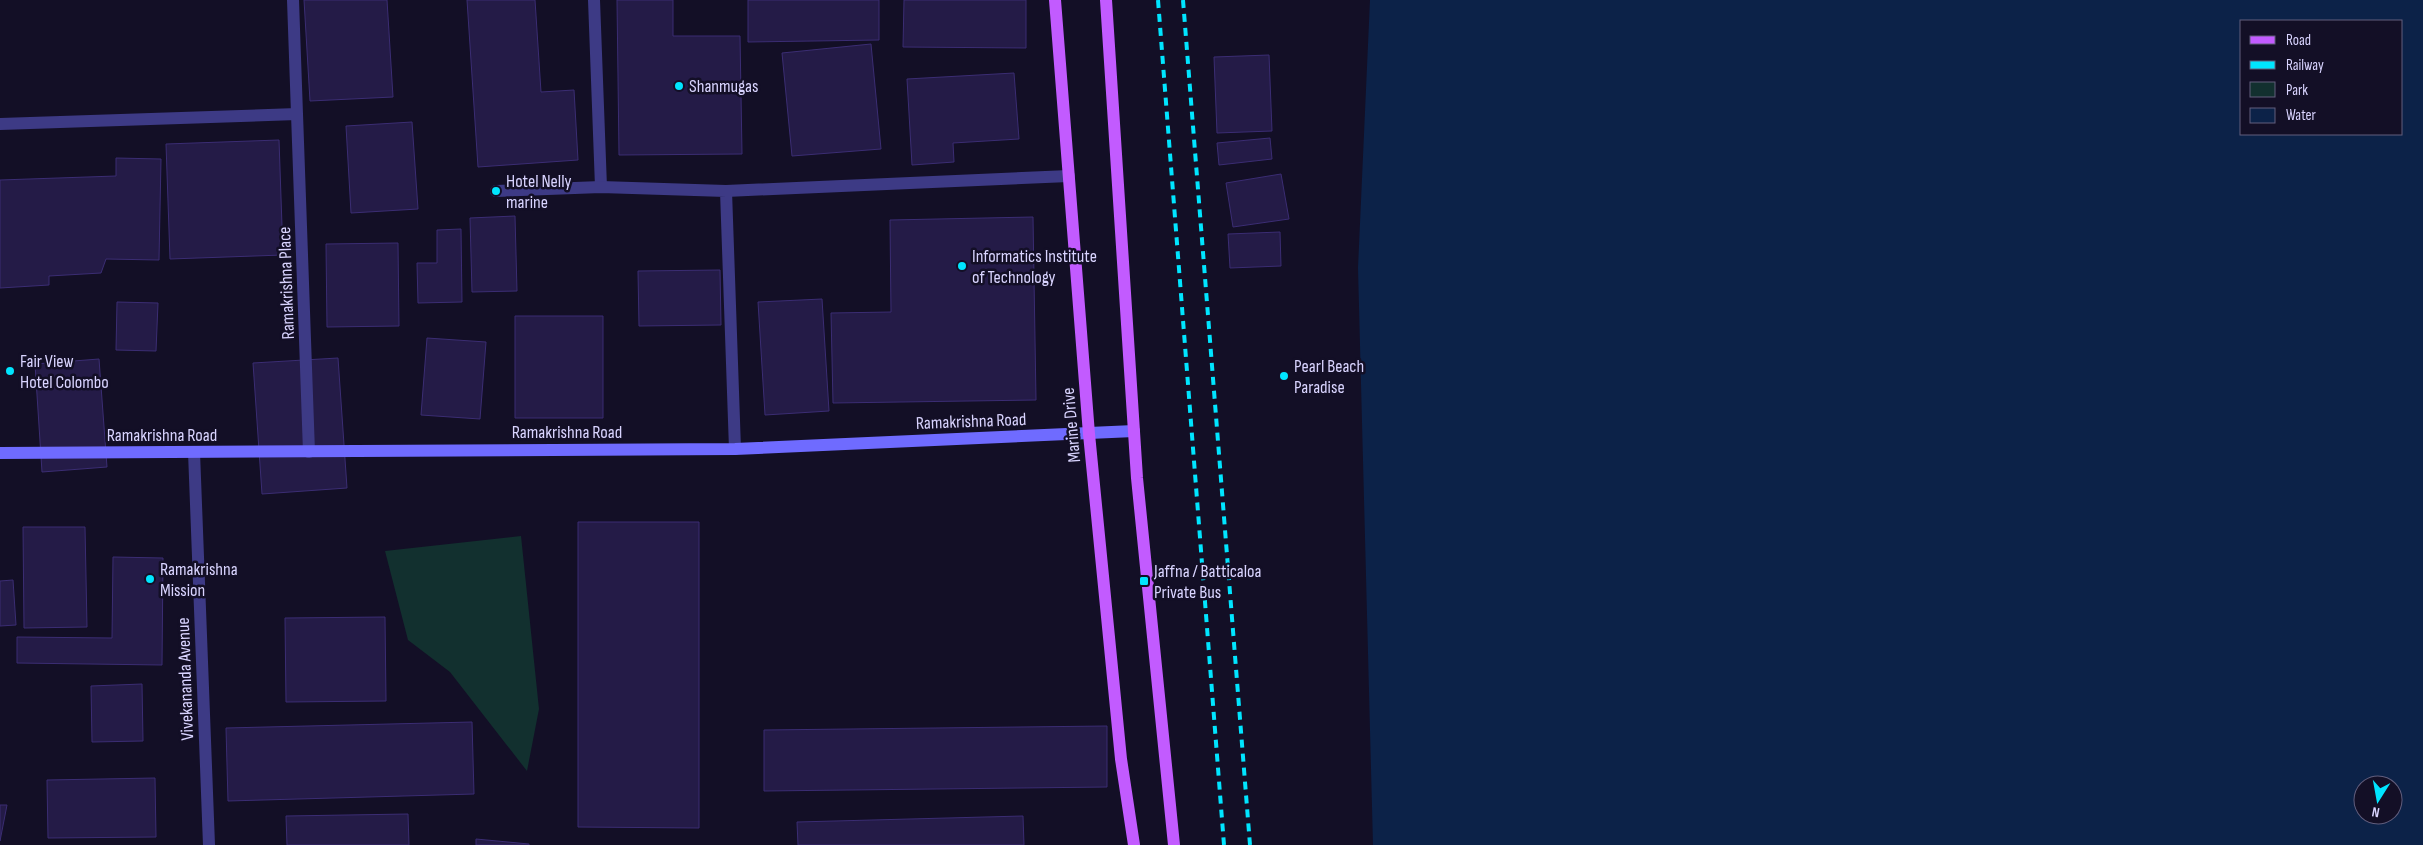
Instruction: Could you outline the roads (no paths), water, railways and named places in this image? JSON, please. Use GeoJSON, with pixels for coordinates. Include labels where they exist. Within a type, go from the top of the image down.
{"type":"FeatureCollection","features":[{"type":"Feature","properties":{"kind":"main road","name":"Marine Drive"},"geometry":{"type":"LineString","coordinates":[[1055,0],[1090,434],[1121,759],[1134,845]]}},
{"type":"Feature","properties":{"kind":"main road"},"geometry":{"type":"LineString","coordinates":[[1106,0],[1134,431],[1174,845]]}},
{"type":"Feature","properties":{"kind":"street","name":"Ramakrishna Place"},"geometry":{"type":"LineString","coordinates":[[293,0],[309,452]]}},
{"type":"Feature","properties":{"kind":"street"},"geometry":{"type":"LineString","coordinates":[[594,0],[601,188]]}},
{"type":"Feature","properties":{"kind":"street"},"geometry":{"type":"LineString","coordinates":[[0,124],[298,114]]}},
{"type":"Feature","properties":{"kind":"street"},"geometry":{"type":"LineString","coordinates":[[496,191],[601,188],[726,191],[1069,176]]}},
{"type":"Feature","properties":{"kind":"street"},"geometry":{"type":"LineString","coordinates":[[726,191],[735,449]]}},
{"type":"Feature","properties":{"kind":"street","name":"Ramakrishna Road"},"geometry":{"type":"LineString","coordinates":[[0,453],[735,449],[1134,431]]}},
{"type":"Feature","properties":{"kind":"street","name":"Vivekananda Avenue"},"geometry":{"type":"LineString","coordinates":[[194,452],[209,845]]}},
{"type":"Feature","properties":{"kind":"water"},"geometry":{"type":"Polygon","coordinates":[[[1370,0],[2423,0],[2423,845],[1373,845],[1358,268],[1370,0]]]}},
{"type":"Feature","properties":{"kind":"railway"},"geometry":{"type":"LineString","coordinates":[[1158,0],[1224,845]]}},
{"type":"Feature","properties":{"kind":"railway"},"geometry":{"type":"LineString","coordinates":[[1183,0],[1250,845]]}},
{"type":"Feature","properties":{"kind":"place","name":"Shanmugas"},"geometry":{"type":"Point","coordinates":[679,86]}},
{"type":"Feature","properties":{"kind":"place","name":"Hotel Nelly marine"},"geometry":{"type":"Point","coordinates":[496,191]}},
{"type":"Feature","properties":{"kind":"place","name":"Informatics Institute of Technology"},"geometry":{"type":"Point","coordinates":[962,266]}},
{"type":"Feature","properties":{"kind":"place","name":"Fair View Hotel Colombo"},"geometry":{"type":"Point","coordinates":[10,371]}},
{"type":"Feature","properties":{"kind":"place","name":"Pearl Beach Paradise"},"geometry":{"type":"Point","coordinates":[1284,376]}},
{"type":"Feature","properties":{"kind":"place","name":"Ramakrishna Mission"},"geometry":{"type":"Point","coordinates":[150,579]}},
{"type":"Feature","properties":{"kind":"place","name":"Jaffna / Batticaloa Private Bus"},"geometry":{"type":"Point","coordinates":[1144,581]}}]}
